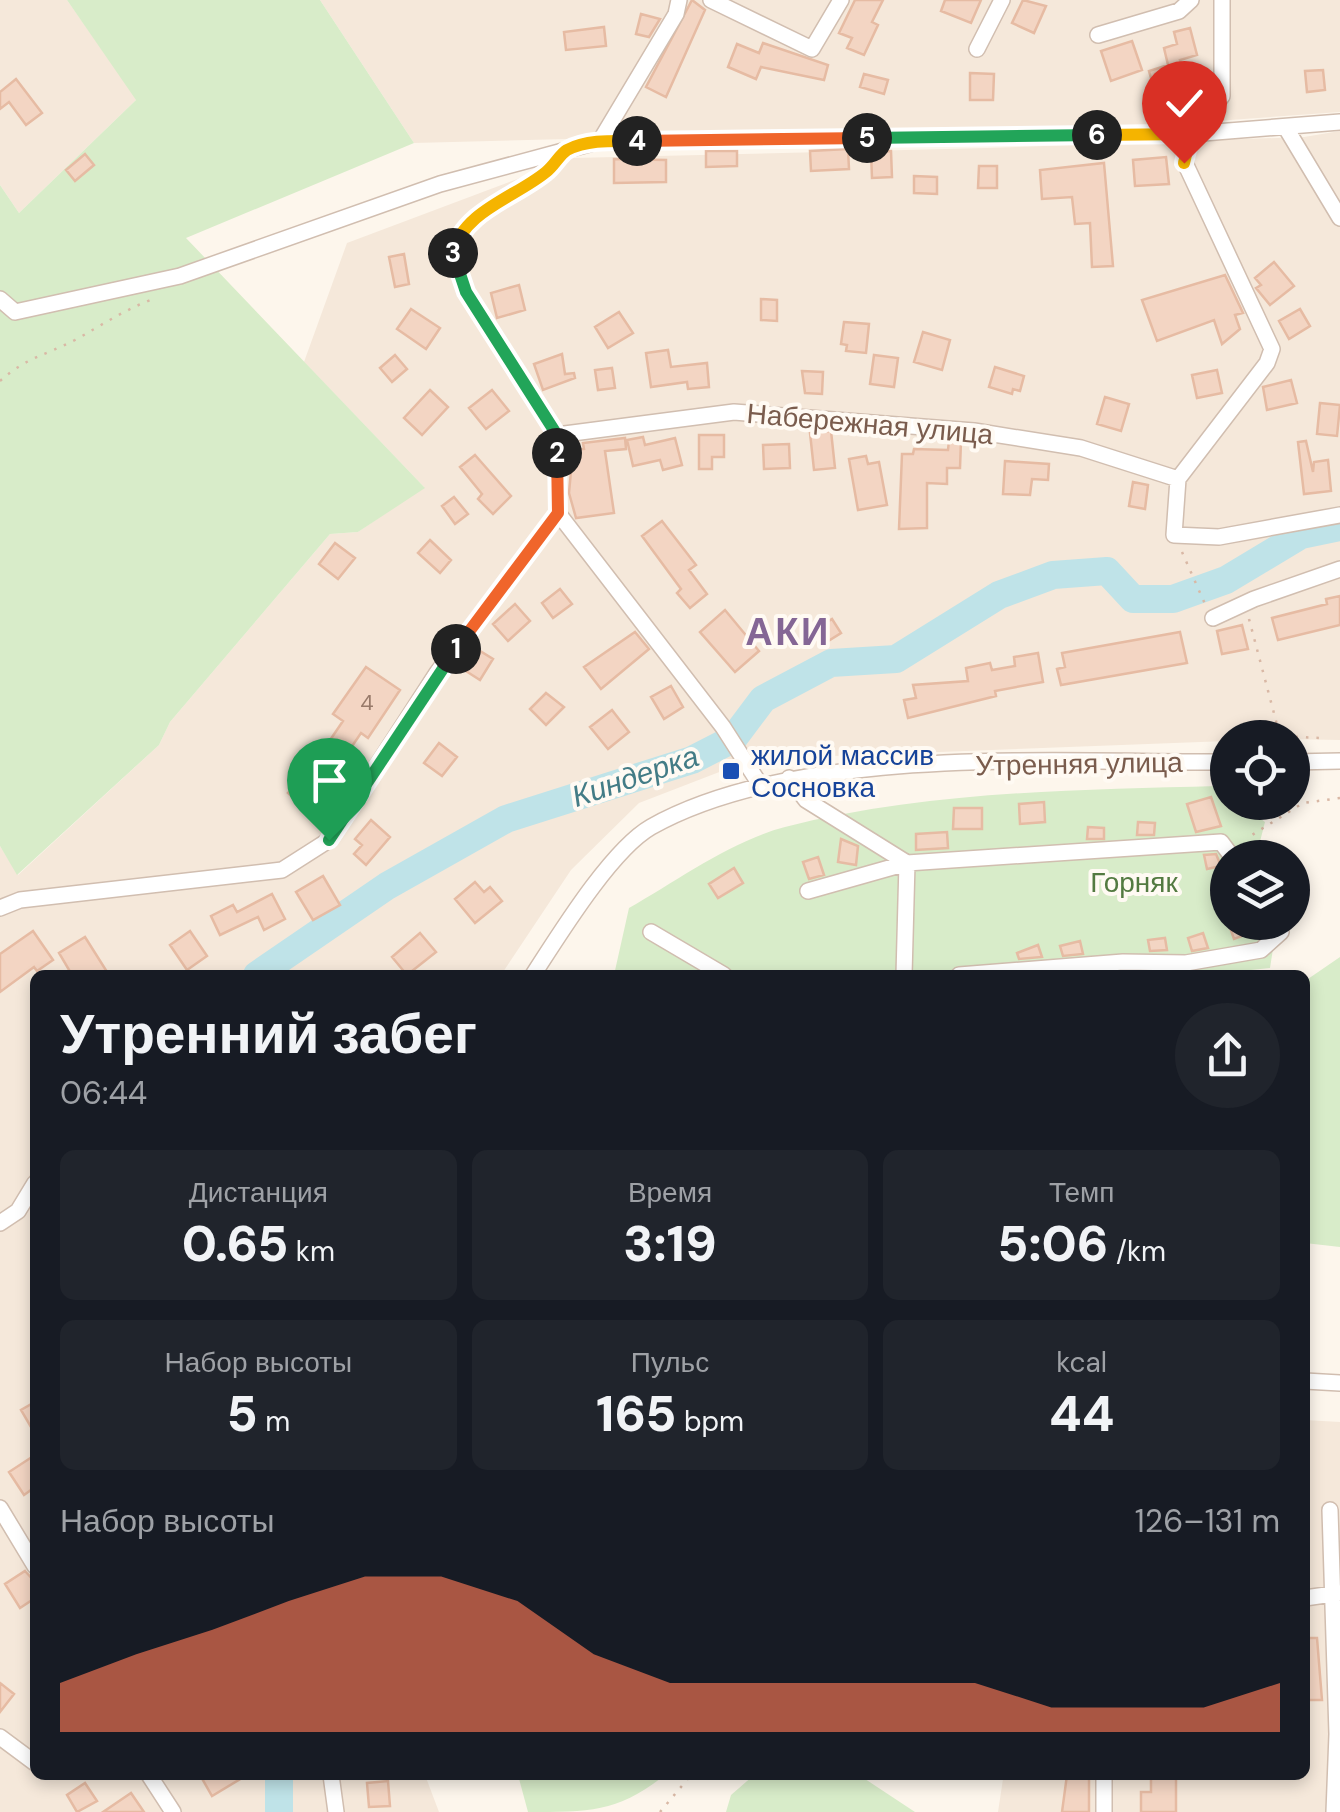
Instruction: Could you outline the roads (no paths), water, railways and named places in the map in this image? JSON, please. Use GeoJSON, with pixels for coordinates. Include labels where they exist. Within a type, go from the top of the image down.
{"type":"FeatureCollection","features":[{"type":"Feature","properties":{"kind":"street"},"geometry":{"type":"LineString","coordinates":[[600,141],[676,14],[679,0]]}},
{"type":"Feature","properties":{"kind":"street"},"geometry":{"type":"LineString","coordinates":[[711,0],[812,48],[841,0]]}},
{"type":"Feature","properties":{"kind":"street"},"geometry":{"type":"LineString","coordinates":[[976,48],[1002,0]]}},
{"type":"Feature","properties":{"kind":"street"},"geometry":{"type":"LineString","coordinates":[[1098,35],[1179,11],[1191,0]]}},
{"type":"Feature","properties":{"kind":"street"},"geometry":{"type":"LineString","coordinates":[[1222,0],[1222,96],[1191,134],[1184,163],[1272,349],[1267,363],[1178,479],[1174,535],[1219,536],[1340,515]]}},
{"type":"Feature","properties":{"kind":"street"},"geometry":{"type":"LineString","coordinates":[[0,299],[15,312],[180,276],[440,184],[600,141],[1191,134],[1340,122]]}},
{"type":"Feature","properties":{"kind":"street"},"geometry":{"type":"LineString","coordinates":[[1286,128],[1340,218]]}},
{"type":"Feature","properties":{"kind":"street"},"geometry":{"type":"LineString","coordinates":[[466,292],[557,435],[558,513],[723,727],[759,783]]}},
{"type":"Feature","properties":{"kind":"street","name":"Набережная улица"},"geometry":{"type":"LineString","coordinates":[[557,435],[734,412],[974,431],[1081,448],[1178,479]]}},
{"type":"Feature","properties":{"kind":"street"},"geometry":{"type":"LineString","coordinates":[[0,908],[20,900],[282,870],[329,840],[437,673],[558,513]]}},
{"type":"Feature","properties":{"kind":"street"},"geometry":{"type":"LineString","coordinates":[[1213,618],[1244,603],[1340,570]]}},
{"type":"Feature","properties":{"kind":"street","name":"Утренняя улица"},"geometry":{"type":"LineString","coordinates":[[536,970],[585,895],[648,828],[759,783],[996,764],[1210,762]]}},
{"type":"Feature","properties":{"kind":"street"},"geometry":{"type":"LineString","coordinates":[[1310,762],[1340,762]]}},
{"type":"Feature","properties":{"kind":"street"},"geometry":{"type":"LineString","coordinates":[[789,778],[806,800],[907,863]]}},
{"type":"Feature","properties":{"kind":"street"},"geometry":{"type":"LineString","coordinates":[[808,891],[907,863],[1210,843]]}},
{"type":"Feature","properties":{"kind":"street"},"geometry":{"type":"LineString","coordinates":[[904,970],[907,863]]}},
{"type":"Feature","properties":{"kind":"street"},"geometry":{"type":"LineString","coordinates":[[651,932],[716,970]]}},
{"type":"Feature","properties":{"kind":"street"},"geometry":{"type":"LineString","coordinates":[[1021,970],[1123,962],[1185,969],[1262,950],[1273,940]]}},
{"type":"Feature","properties":{"kind":"street"},"geometry":{"type":"LineString","coordinates":[[0,1223],[18,1211],[30,1191]]}},
{"type":"Feature","properties":{"kind":"street"},"geometry":{"type":"LineString","coordinates":[[1310,1381],[1340,1383]]}},
{"type":"Feature","properties":{"kind":"street"},"geometry":{"type":"LineString","coordinates":[[0,1508],[30,1558]]}},
{"type":"Feature","properties":{"kind":"street"},"geometry":{"type":"LineString","coordinates":[[1330,1510],[1337,1592],[1334,1812]]}},
{"type":"Feature","properties":{"kind":"street"},"geometry":{"type":"LineString","coordinates":[[1310,1597],[1337,1592]]}},
{"type":"Feature","properties":{"kind":"street"},"geometry":{"type":"LineString","coordinates":[[0,1737],[30,1759]]}},
{"type":"Feature","properties":{"kind":"street"},"geometry":{"type":"LineString","coordinates":[[152,1780],[172,1812]]}},
{"type":"Feature","properties":{"kind":"street"},"geometry":{"type":"LineString","coordinates":[[332,1780],[336,1812]]}},
{"type":"Feature","properties":{"kind":"street"},"geometry":{"type":"LineString","coordinates":[[1104,1780],[1104,1812]]}},
{"type":"Feature","properties":{"kind":"waterway","name":"Киндерка"},"geometry":{"type":"LineString","coordinates":[[264,970],[387,886],[506,819],[692,760],[733,739],[763,699],[831,663],[896,659],[999,595],[1053,575],[1107,571],[1133,599],[1173,599],[1226,580],[1301,535],[1340,527]]}},
{"type":"Feature","properties":{"kind":"waterway","name":"Киндерка"},"geometry":{"type":"LineString","coordinates":[[279,1780],[279,1812]]}},
{"type":"Feature","properties":{"kind":"place","name":"жилой массив Сосновка"},"geometry":{"type":"Point","coordinates":[731,771]}},
{"type":"Feature","properties":{"kind":"district","name":"АКИ"},"geometry":{"type":"Point","coordinates":[788,632]}},
{"type":"Feature","properties":{"kind":"park label","name":"Горняк"},"geometry":{"type":"Point","coordinates":[1134,882]}}]}
